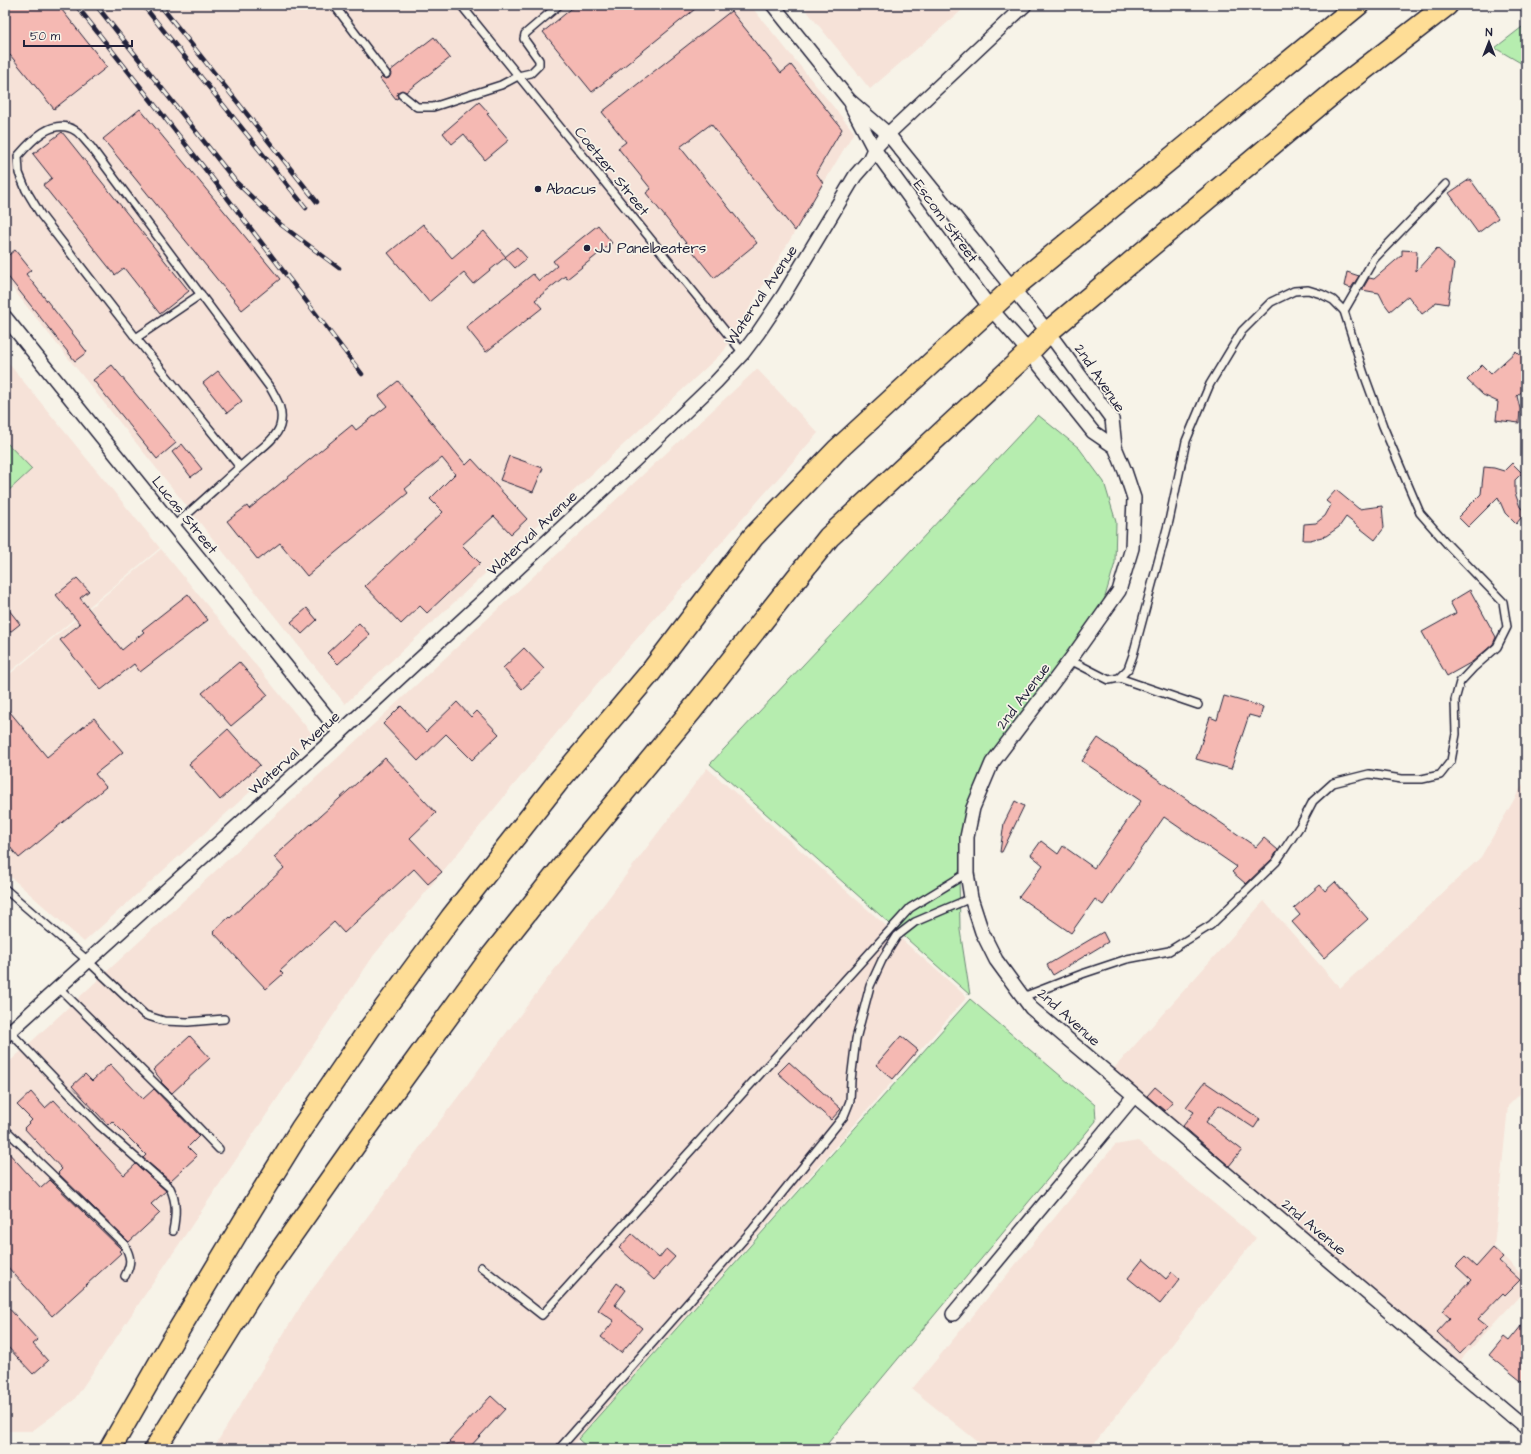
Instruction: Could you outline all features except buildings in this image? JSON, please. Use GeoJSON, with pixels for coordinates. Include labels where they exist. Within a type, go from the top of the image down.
{"type":"FeatureCollection","features":[{"type":"Feature","properties":{"kind":"main road"},"geometry":{"type":"LineString","coordinates":[[110,1449],[172,1341],[301,1129],[370,1028],[451,918],[557,783],[650,673],[753,536],[836,450],[1013,288],[1358,5]]}},
{"type":"Feature","properties":{"kind":"main road"},"geometry":{"type":"LineString","coordinates":[[155,1449],[264,1274],[361,1135],[468,988],[524,915],[692,710],[829,537],[1029,352],[1048,332],[1337,90],[1447,5]]}},
{"type":"Feature","properties":{"kind":"street","name":"Escom Street"},"geometry":{"type":"LineString","coordinates":[[773,5],[849,100],[888,134],[1048,332]]}},
{"type":"Feature","properties":{"kind":"street","name":"Waterval Avenue"},"geometry":{"type":"LineString","coordinates":[[8,1034],[340,733],[635,460],[716,382],[743,352],[783,296],[850,184],[869,160],[874,149],[1025,5]]}},
{"type":"Feature","properties":{"kind":"street","name":"Escom Street"},"geometry":{"type":"LineString","coordinates":[[849,100],[874,149],[991,309],[1029,352]]}},
{"type":"Feature","properties":{"kind":"street","name":"Lucas Street"},"geometry":{"type":"LineString","coordinates":[[5,317],[340,733]]}},
{"type":"Feature","properties":{"kind":"street","name":"2nd Avenue"},"geometry":{"type":"LineString","coordinates":[[1048,332],[1112,419],[1115,447],[1134,498],[1132,548],[1119,591],[1070,660],[992,763],[973,808],[967,837],[967,873],[971,898],[982,932],[996,960],[1031,1008],[1526,1428]]}},
{"type":"Feature","properties":{"kind":"street"},"geometry":{"type":"LineString","coordinates":[[1029,352],[1093,432],[1115,447]]}},
{"type":"Feature","properties":{"kind":"street"},"geometry":{"type":"LineString","coordinates":[[953,1314],[1134,1096]]}},
{"type":"Feature","properties":{"kind":"lane"},"geometry":{"type":"LineString","coordinates":[[334,5],[386,74]]}},
{"type":"Feature","properties":{"kind":"lane","name":"Coetzer Street"},"geometry":{"type":"LineString","coordinates":[[461,5],[743,352]]}},
{"type":"Feature","properties":{"kind":"lane"},"geometry":{"type":"LineString","coordinates":[[402,95],[417,107],[433,107],[501,85],[518,76],[531,72],[539,65],[539,60],[524,39],[525,34],[559,5]]}},
{"type":"Feature","properties":{"kind":"lane"},"geometry":{"type":"LineString","coordinates":[[174,526],[240,467],[275,435],[280,427],[282,417],[280,404],[271,389],[91,147],[76,131],[62,126],[48,129],[32,140],[18,156],[19,173],[26,190],[42,215],[136,338],[240,467]]}},
{"type":"Feature","properties":{"kind":"lane"},"geometry":{"type":"LineString","coordinates":[[1344,312],[1374,259],[1446,184]]}},
{"type":"Feature","properties":{"kind":"lane"},"geometry":{"type":"LineString","coordinates":[[1023,997],[1082,974],[1127,960],[1168,951],[1211,925],[1276,862],[1300,826],[1314,800],[1333,783],[1369,774],[1402,779],[1422,779],[1440,775],[1451,761],[1456,734],[1455,700],[1460,682],[1473,668],[1497,647],[1507,627],[1503,602],[1448,545],[1420,513],[1383,426],[1344,312],[1333,300],[1308,290],[1294,291],[1271,302],[1242,331],[1210,384],[1186,441],[1169,521],[1128,670],[1119,678],[1110,680],[1070,660]]}},
{"type":"Feature","properties":{"kind":"lane"},"geometry":{"type":"LineString","coordinates":[[136,338],[201,294]]}},
{"type":"Feature","properties":{"kind":"lane"},"geometry":{"type":"LineString","coordinates":[[1119,678],[1198,705]]}},
{"type":"Feature","properties":{"kind":"lane"},"geometry":{"type":"LineString","coordinates":[[481,1267],[542,1315],[910,908],[967,873]]}},
{"type":"Feature","properties":{"kind":"lane"},"geometry":{"type":"LineString","coordinates":[[5,889],[88,961],[145,1015],[164,1021],[188,1022],[224,1019]]}},
{"type":"Feature","properties":{"kind":"lane"},"geometry":{"type":"LineString","coordinates":[[559,1449],[753,1229],[844,1116],[850,1101],[856,1039],[870,986],[882,960],[897,936],[915,922],[971,898]]}},
{"type":"Feature","properties":{"kind":"lane"},"geometry":{"type":"LineString","coordinates":[[59,988],[170,1098],[219,1150]]}},
{"type":"Feature","properties":{"kind":"lane"},"geometry":{"type":"LineString","coordinates":[[8,1034],[100,1126],[170,1188],[174,1198],[176,1212],[173,1231]]}},
{"type":"Feature","properties":{"kind":"lane"},"geometry":{"type":"LineString","coordinates":[[5,1130],[124,1244],[130,1260],[130,1267],[125,1276]]}},
{"type":"Feature","properties":{"kind":"shaded area"},"geometry":{"type":"Polygon","coordinates":[[[5,5],[750,5],[854,132],[724,351],[345,704],[5,279],[5,5]]]}},
{"type":"Feature","properties":{"kind":"shaded area"},"geometry":{"type":"Polygon","coordinates":[[[802,5],[968,5],[870,89],[802,5]]]}},
{"type":"Feature","properties":{"kind":"shaded area"},"geometry":{"type":"Polygon","coordinates":[[[5,359],[160,548],[5,676],[5,359]]]}},
{"type":"Feature","properties":{"kind":"shaded area"},"geometry":{"type":"Polygon","coordinates":[[[757,369],[818,433],[596,685],[374,955],[74,1400],[32,1431],[5,1431],[5,1066],[757,369]]]}},
{"type":"Feature","properties":{"kind":"shaded area"},"geometry":{"type":"Polygon","coordinates":[[[161,549],[313,735],[84,942],[5,872],[5,678],[161,549]]]}},
{"type":"Feature","properties":{"kind":"shaded area"},"geometry":{"type":"Polygon","coordinates":[[[707,768],[967,997],[569,1449],[213,1449],[305,1299],[707,768]]]}},
{"type":"Feature","properties":{"kind":"shaded area"},"geometry":{"type":"Polygon","coordinates":[[[1526,779],[1526,1091],[1523,1091],[1508,1106],[1494,1247],[1526,1279],[1526,1289],[1453,1368],[1108,1075],[1264,901],[1340,988],[1481,857],[1526,779]]]}},
{"type":"Feature","properties":{"kind":"shaded area"},"geometry":{"type":"Polygon","coordinates":[[[1138,1141],[1256,1238],[1090,1449],[987,1449],[912,1389],[1115,1145],[1138,1141]]]}},
{"type":"Feature","properties":{"kind":"green space"},"geometry":{"type":"Polygon","coordinates":[[[1526,24],[1526,66],[1495,48],[1526,24]]]}},
{"type":"Feature","properties":{"kind":"green space"},"geometry":{"type":"Polygon","coordinates":[[[1038,415],[1079,448],[1104,482],[1116,522],[1115,563],[1104,600],[1087,631],[980,785],[965,823],[959,873],[960,930],[970,995],[710,764],[1038,415]]]}},
{"type":"Feature","properties":{"kind":"green space"},"geometry":{"type":"Polygon","coordinates":[[[5,441],[32,469],[5,494],[5,441]]]}},
{"type":"Feature","properties":{"kind":"green space"},"geometry":{"type":"Polygon","coordinates":[[[970,999],[1095,1105],[1096,1121],[823,1449],[589,1449],[578,1439],[970,999]]]}},
{"type":"Feature","properties":{"kind":"railway"},"geometry":{"type":"LineString","coordinates":[[76,5],[209,174],[362,374]]}},
{"type":"Feature","properties":{"kind":"railway"},"geometry":{"type":"LineString","coordinates":[[96,5],[236,182],[280,224],[339,268]]}},
{"type":"Feature","properties":{"kind":"railway"},"geometry":{"type":"LineString","coordinates":[[143,5],[306,208]]}},
{"type":"Feature","properties":{"kind":"railway"},"geometry":{"type":"LineString","coordinates":[[160,5],[317,202]]}},
{"type":"Feature","properties":{"kind":"place","name":"Abacus"},"geometry":{"type":"Point","coordinates":[538,189]}},
{"type":"Feature","properties":{"kind":"place","name":"JJ Panelbeaters"},"geometry":{"type":"Point","coordinates":[587,248]}}]}
